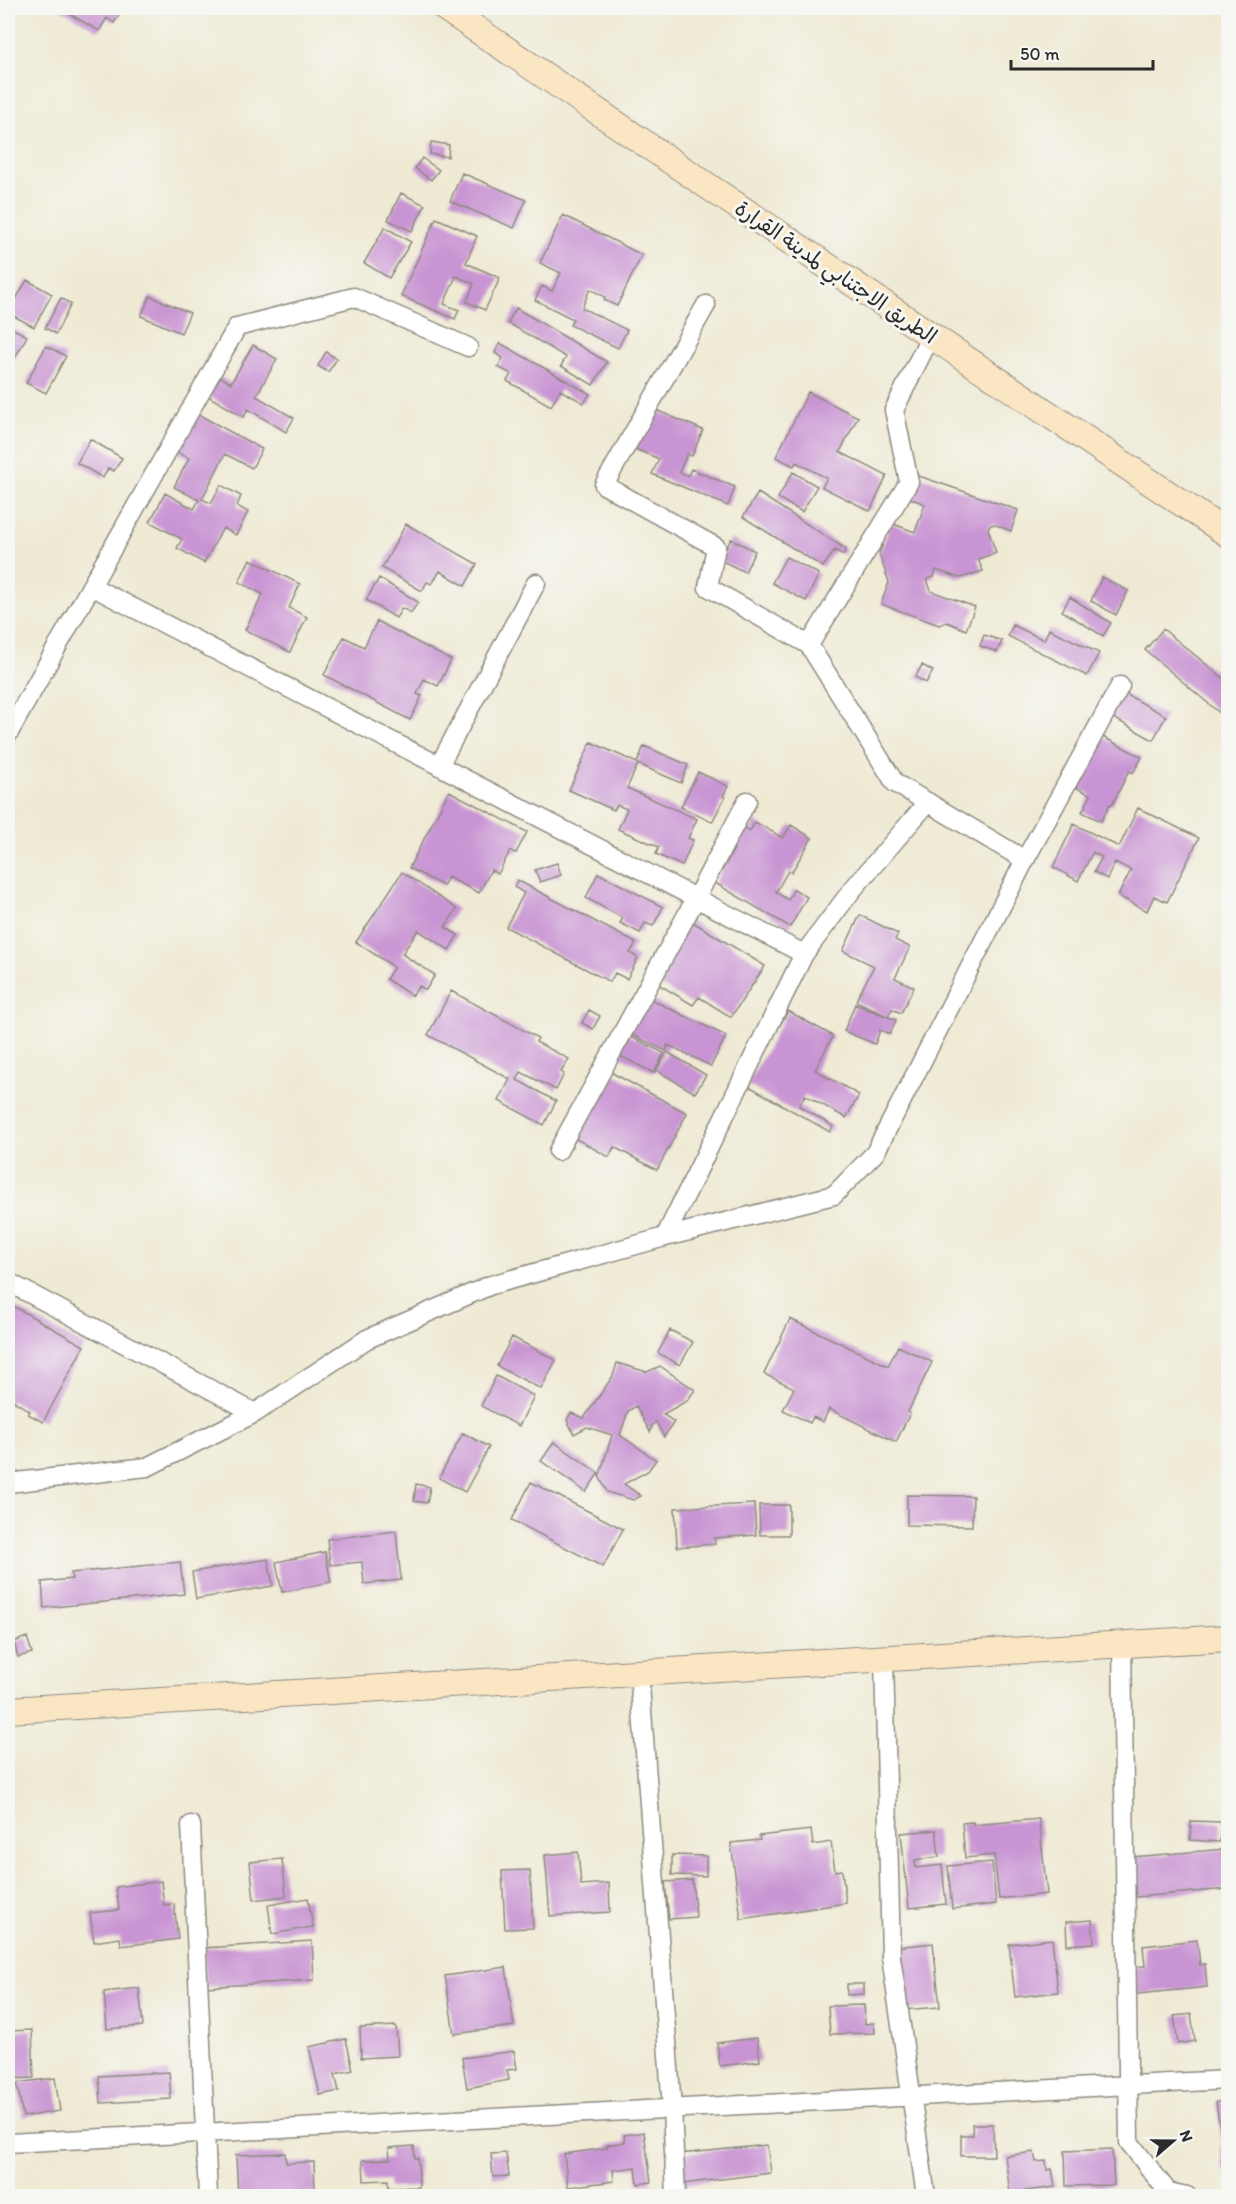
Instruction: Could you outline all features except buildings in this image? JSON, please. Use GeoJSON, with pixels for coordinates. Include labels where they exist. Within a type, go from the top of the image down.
{"type":"FeatureCollection","features":[{"type":"Feature","properties":{"kind":"main road","name":"الطريق الاجتنابي لمدينة القرارة"},"geometry":{"type":"LineString","coordinates":[[445,8],[1228,534]]}},
{"type":"Feature","properties":{"kind":"main road"},"geometry":{"type":"LineString","coordinates":[[8,1710],[1228,1638]]}},
{"type":"Feature","properties":{"kind":"street"},"geometry":{"type":"LineString","coordinates":[[8,734],[237,327],[354,297],[468,348]]}},
{"type":"Feature","properties":{"kind":"street"},"geometry":{"type":"LineString","coordinates":[[706,305],[604,485],[716,548],[708,587],[809,645],[895,783],[1025,860]]}},
{"type":"Feature","properties":{"kind":"street"},"geometry":{"type":"LineString","coordinates":[[809,645],[909,482],[894,410],[931,335]]}},
{"type":"Feature","properties":{"kind":"street"},"geometry":{"type":"LineString","coordinates":[[439,766],[536,583]]}},
{"type":"Feature","properties":{"kind":"street"},"geometry":{"type":"LineString","coordinates":[[91,586],[804,954]]}},
{"type":"Feature","properties":{"kind":"street"},"geometry":{"type":"LineString","coordinates":[[8,1483],[147,1467],[255,1413],[367,1339],[491,1285],[665,1237],[834,1195],[875,1153],[1025,860],[1120,686]]}},
{"type":"Feature","properties":{"kind":"street"},"geometry":{"type":"LineString","coordinates":[[558,1151],[747,801]]}},
{"type":"Feature","properties":{"kind":"street"},"geometry":{"type":"LineString","coordinates":[[665,1237],[804,954],[852,890],[928,802]]}},
{"type":"Feature","properties":{"kind":"street"},"geometry":{"type":"LineString","coordinates":[[8,1282],[255,1413]]}},
{"type":"Feature","properties":{"kind":"street"},"geometry":{"type":"LineString","coordinates":[[1122,1643],[1129,2142],[1168,2192],[1187,2196]]}},
{"type":"Feature","properties":{"kind":"street"},"geometry":{"type":"LineString","coordinates":[[884,1657],[891,1957],[926,2196]]}},
{"type":"Feature","properties":{"kind":"street"},"geometry":{"type":"LineString","coordinates":[[639,1672],[672,2108],[676,2196]]}},
{"type":"Feature","properties":{"kind":"street"},"geometry":{"type":"LineString","coordinates":[[192,1825],[208,2196]]}},
{"type":"Feature","properties":{"kind":"street"},"geometry":{"type":"LineString","coordinates":[[8,2143],[1228,2080]]}}]}
